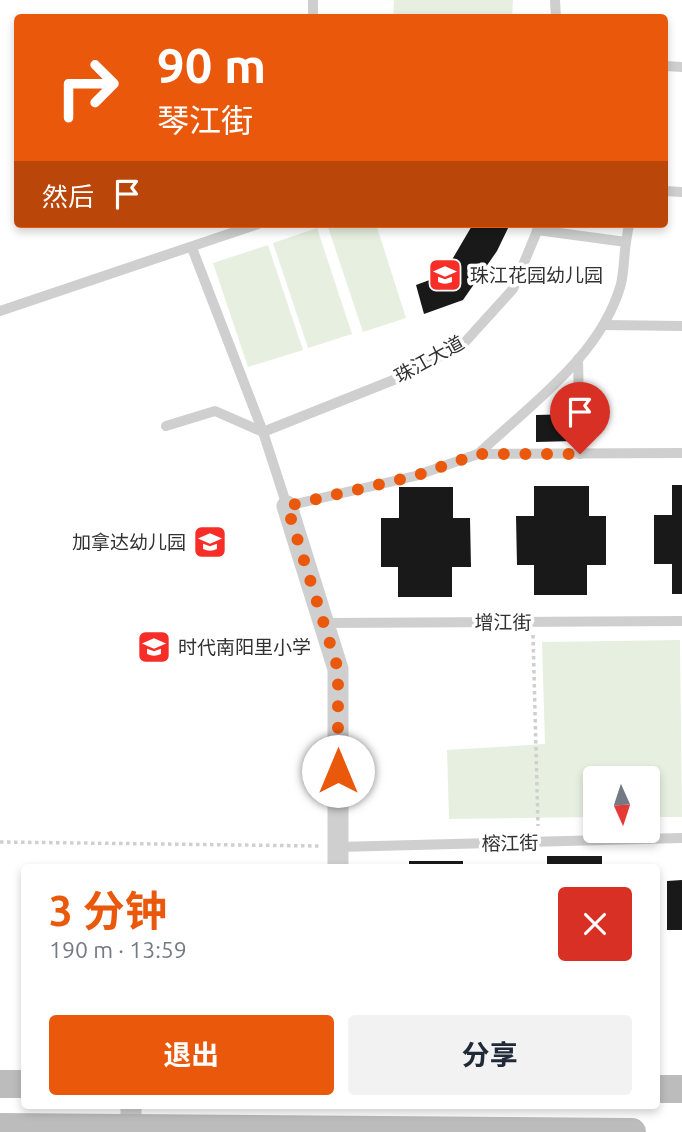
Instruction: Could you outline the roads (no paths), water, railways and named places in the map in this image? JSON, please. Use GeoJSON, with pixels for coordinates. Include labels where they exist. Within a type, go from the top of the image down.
{"type":"FeatureCollection","features":[{"type":"Feature","properties":{"kind":"main road"},"geometry":{"type":"LineString","coordinates":[[0,1084],[21,1084]]}},
{"type":"Feature","properties":{"kind":"main road"},"geometry":{"type":"LineString","coordinates":[[660,1089],[682,1089]]}},
{"type":"Feature","properties":{"kind":"main road"},"geometry":{"type":"LineString","coordinates":[[0,1128],[131,1122],[249,1131],[632,1132]]}},
{"type":"Feature","properties":{"kind":"street"},"geometry":{"type":"LineString","coordinates":[[287,506],[338,669],[338,858]]}},
{"type":"Feature","properties":{"kind":"lane"},"geometry":{"type":"LineString","coordinates":[[0,311],[247,228]]}},
{"type":"Feature","properties":{"kind":"lane","name":"珠江大道"},"geometry":{"type":"LineString","coordinates":[[263,432],[411,373],[465,342],[513,289],[539,228]]}},
{"type":"Feature","properties":{"kind":"lane"},"geometry":{"type":"LineString","coordinates":[[545,228],[626,242]]}},
{"type":"Feature","properties":{"kind":"lane"},"geometry":{"type":"LineString","coordinates":[[478,454],[578,359],[604,325],[621,283],[628,228]]}},
{"type":"Feature","properties":{"kind":"lane"},"geometry":{"type":"LineString","coordinates":[[192,248],[263,432],[287,506],[415,476],[478,454],[682,453]]}},
{"type":"Feature","properties":{"kind":"lane"},"geometry":{"type":"LineString","coordinates":[[604,325],[682,326]]}},
{"type":"Feature","properties":{"kind":"lane"},"geometry":{"type":"LineString","coordinates":[[578,359],[580,454]]}},
{"type":"Feature","properties":{"kind":"lane"},"geometry":{"type":"LineString","coordinates":[[166,426],[215,411],[263,432]]}},
{"type":"Feature","properties":{"kind":"lane","name":"增江街"},"geometry":{"type":"LineString","coordinates":[[324,623],[682,621]]}},
{"type":"Feature","properties":{"kind":"lane","name":"榕江街"},"geometry":{"type":"LineString","coordinates":[[338,858],[538,842],[682,838]]}},
{"type":"Feature","properties":{"kind":"place","name":"珠江花园幼儿园"},"geometry":{"type":"Point","coordinates":[445,275]}},
{"type":"Feature","properties":{"kind":"place","name":"加拿达幼儿园"},"geometry":{"type":"Point","coordinates":[210,542]}},
{"type":"Feature","properties":{"kind":"place","name":"时代南阳里小学"},"geometry":{"type":"Point","coordinates":[154,647]}}]}
